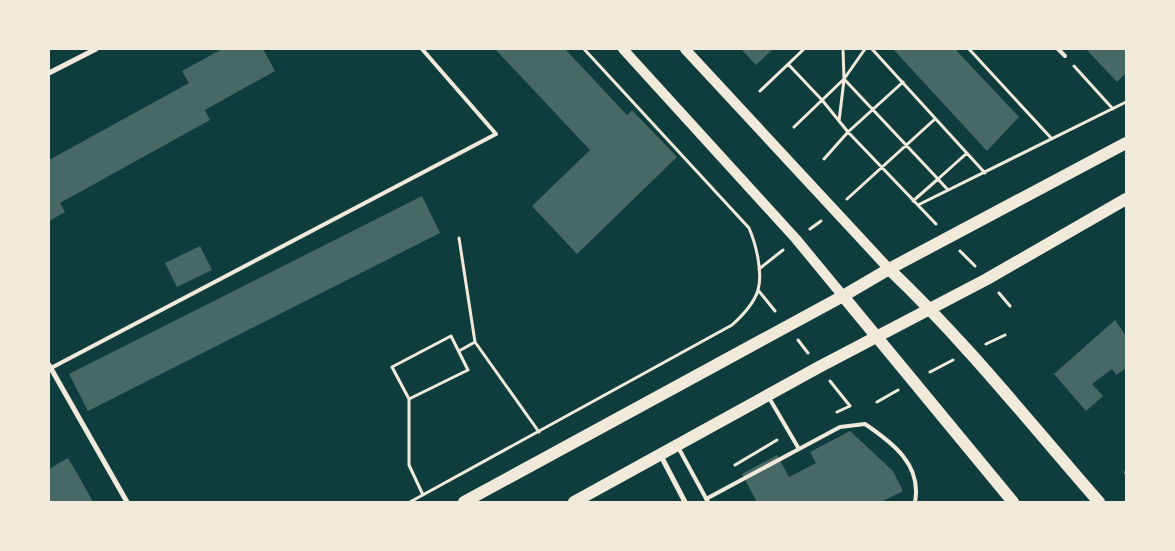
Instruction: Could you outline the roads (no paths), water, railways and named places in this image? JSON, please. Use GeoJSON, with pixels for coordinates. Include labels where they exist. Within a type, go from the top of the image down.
{"type":"FeatureCollection","features":[{"type":"Feature","properties":{"kind":"main road"},"geometry":{"type":"LineString","coordinates":[[623,49],[796,240],[1014,502]]}},
{"type":"Feature","properties":{"kind":"main road"},"geometry":{"type":"LineString","coordinates":[[686,49],[889,269],[930,308],[1099,502]]}},
{"type":"Feature","properties":{"kind":"main road"},"geometry":{"type":"LineString","coordinates":[[464,502],[843,296],[889,269],[1126,143]]}},
{"type":"Feature","properties":{"kind":"main road"},"geometry":{"type":"LineString","coordinates":[[574,502],[661,456],[677,445],[819,367],[987,279],[1126,199]]}},
{"type":"Feature","properties":{"kind":"street"},"geometry":{"type":"LineString","coordinates":[[49,73],[96,49]]}},
{"type":"Feature","properties":{"kind":"street"},"geometry":{"type":"LineString","coordinates":[[49,367],[127,502]]}},
{"type":"Feature","properties":{"kind":"street"},"geometry":{"type":"LineString","coordinates":[[661,456],[685,502]]}},
{"type":"Feature","properties":{"kind":"lane"},"geometry":{"type":"LineString","coordinates":[[49,367],[496,134],[422,49]]}},
{"type":"Feature","properties":{"kind":"lane"},"geometry":{"type":"LineString","coordinates":[[1058,49],[1065,56]]}},
{"type":"Feature","properties":{"kind":"lane"},"geometry":{"type":"LineString","coordinates":[[768,396],[799,449]]}},
{"type":"Feature","properties":{"kind":"lane"},"geometry":{"type":"LineString","coordinates":[[677,445],[707,501],[840,428],[865,424],[896,445],[910,466],[918,488],[915,502]]}}]}
